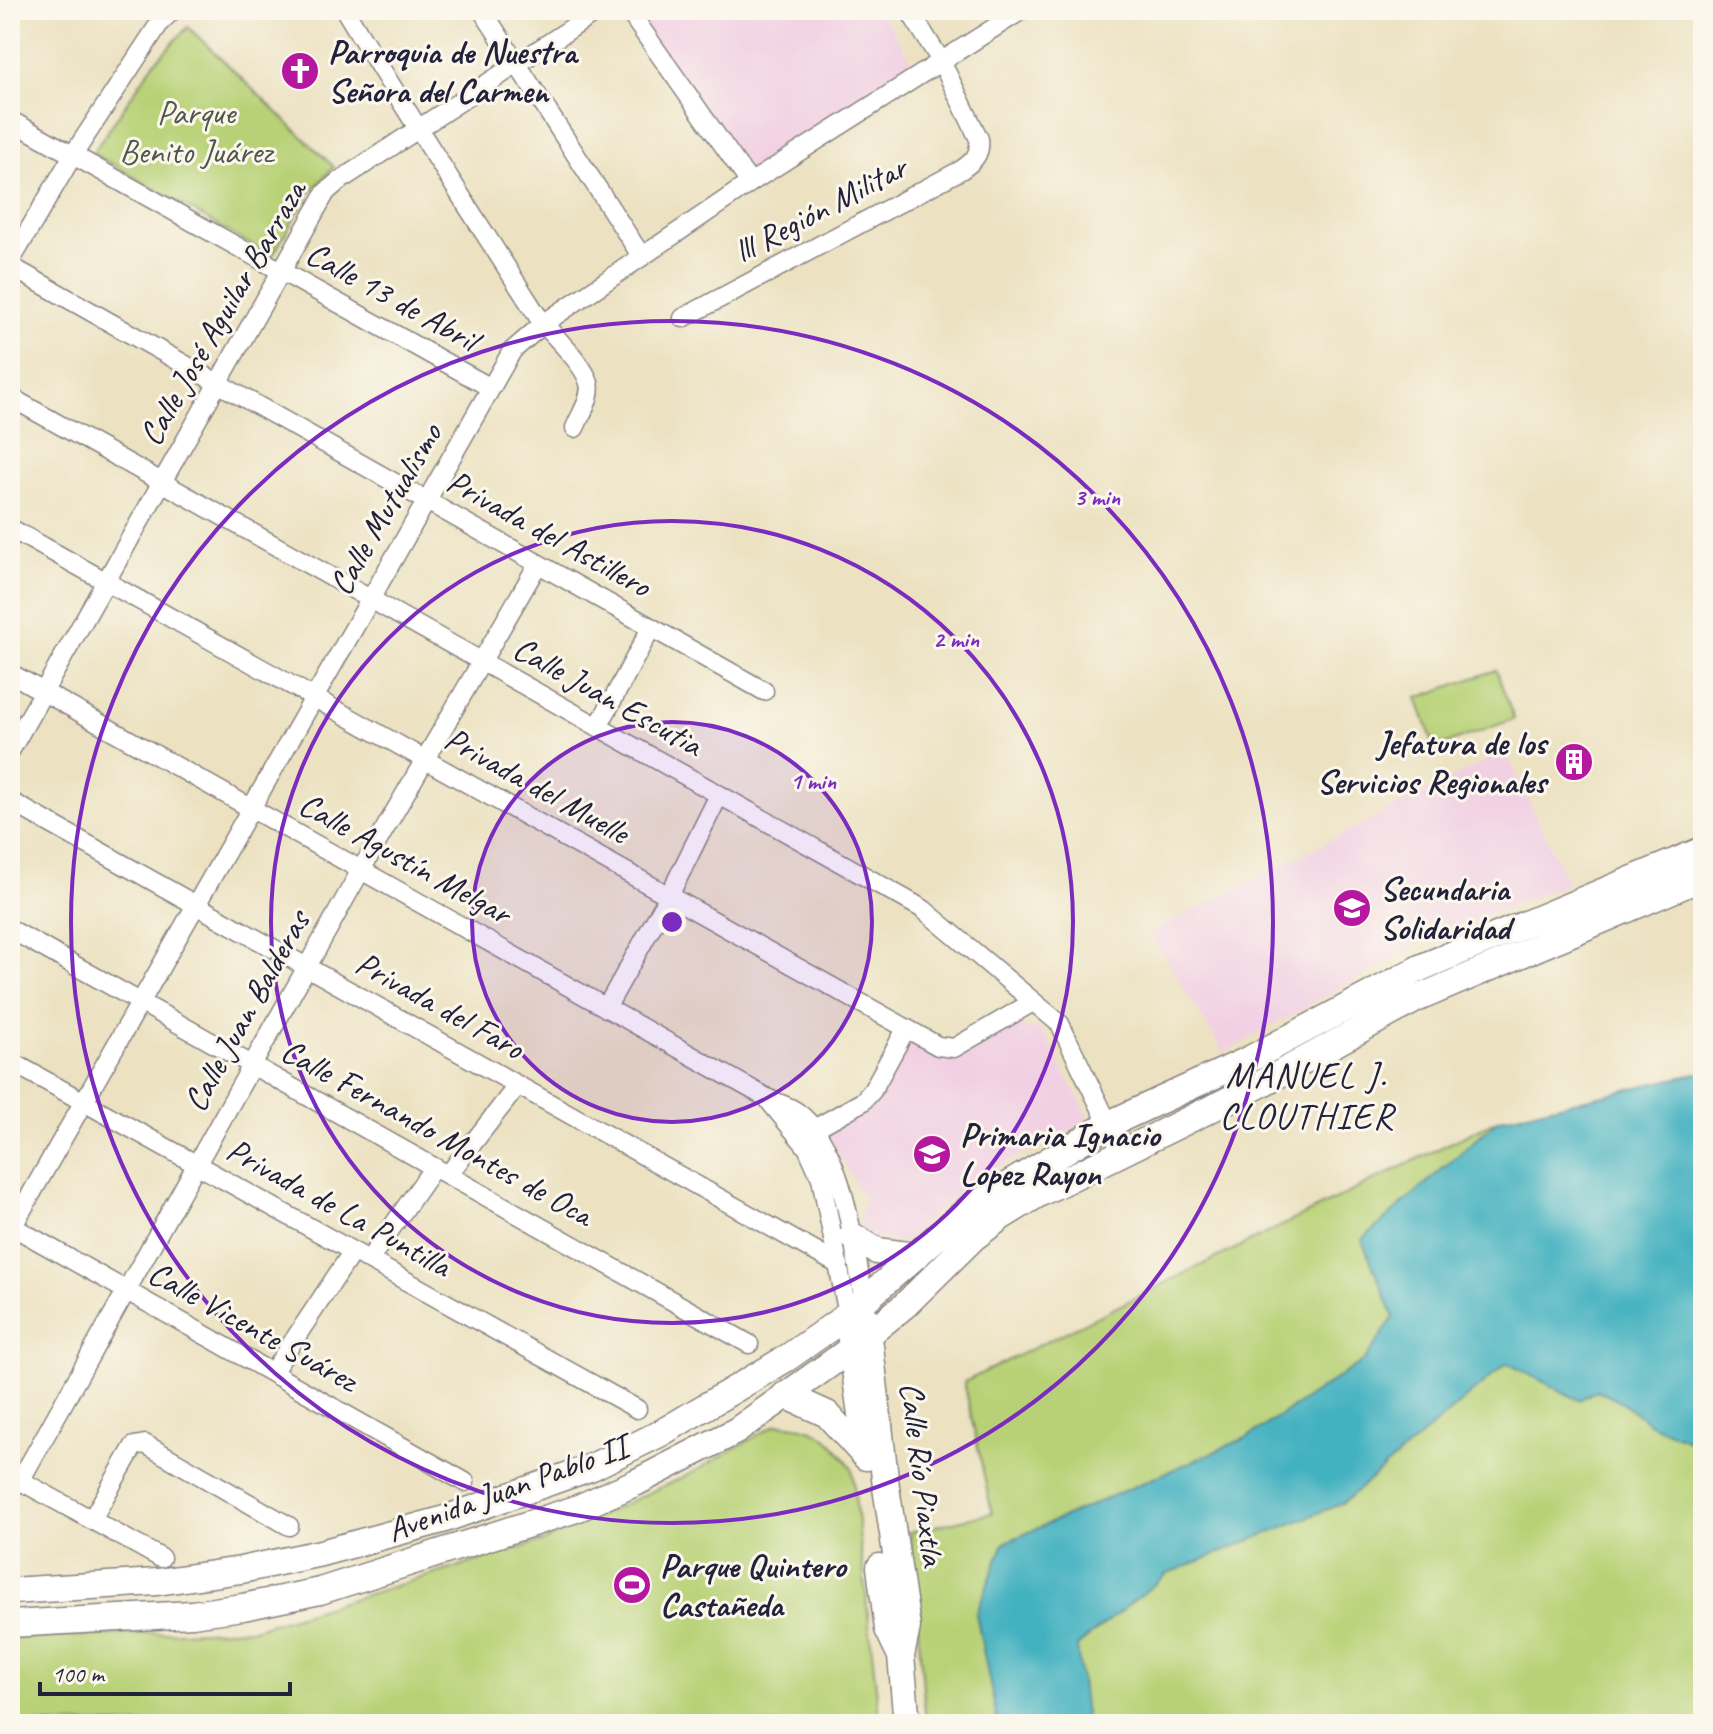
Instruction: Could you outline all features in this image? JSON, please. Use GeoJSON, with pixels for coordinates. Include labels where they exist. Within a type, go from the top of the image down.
{"type":"FeatureCollection","features":[{"type":"Feature","properties":{"kind":"main road","name":"Avenida Juan Pablo II"},"geometry":{"type":"LineString","coordinates":[[10,1624],[192,1614],[320,1591],[576,1509],[637,1482],[736,1431],[905,1305],[974,1237],[1040,1193],[1123,1154],[1308,1043],[1420,968],[1703,850]]}},
{"type":"Feature","properties":{"kind":"main road","name":"Avenida Juan Pablo II"},"geometry":{"type":"LineString","coordinates":[[10,1591],[157,1582],[241,1570],[321,1553],[442,1520],[592,1467],[732,1393],[856,1308],[970,1208],[1109,1124],[1250,1059],[1308,1043],[1703,877]]}},
{"type":"Feature","properties":{"kind":"main road"},"geometry":{"type":"LineString","coordinates":[[852,1236],[877,1251],[915,1256]]}},
{"type":"Feature","properties":{"kind":"main road","name":"Calle Río Piaxtla"},"geometry":{"type":"LineString","coordinates":[[856,1308],[907,1627],[901,1656],[907,1724]]}},
{"type":"Feature","properties":{"kind":"main road","name":"Calle Río Piaxtla"},"geometry":{"type":"LineString","coordinates":[[860,1341],[867,1458],[888,1629],[901,1656]]}},
{"type":"Feature","properties":{"kind":"main road"},"geometry":{"type":"LineString","coordinates":[[785,1395],[827,1414],[867,1458]]}},
{"type":"Feature","properties":{"kind":"main road"},"geometry":{"type":"LineString","coordinates":[[442,1520],[458,1548]]}},
{"type":"Feature","properties":{"kind":"street"},"geometry":{"type":"LineString","coordinates":[[345,10],[417,129],[543,324],[585,374],[590,386],[589,397],[575,428]]}},
{"type":"Feature","properties":{"kind":"street"},"geometry":{"type":"LineString","coordinates":[[482,10],[642,257]]}},
{"type":"Feature","properties":{"kind":"street","name":"Calle José Aguilar Barraza"},"geometry":{"type":"LineString","coordinates":[[10,751],[326,192],[599,10]]}},
{"type":"Feature","properties":{"kind":"street"},"geometry":{"type":"LineString","coordinates":[[628,10],[750,183]]}},
{"type":"Feature","properties":{"kind":"street"},"geometry":{"type":"LineString","coordinates":[[909,10],[941,61]]}},
{"type":"Feature","properties":{"kind":"street","name":"Calle Mutualismo"},"geometry":{"type":"LineString","coordinates":[[11,1228],[512,351],[543,324],[750,183],[1022,10]]}},
{"type":"Feature","properties":{"kind":"street"},"geometry":{"type":"LineString","coordinates":[[10,264],[73,155],[161,14]]}},
{"type":"Feature","properties":{"kind":"street","name":"lll Región Militar"},"geometry":{"type":"LineString","coordinates":[[683,318],[971,163],[980,148],[979,139],[941,61]]}},
{"type":"Feature","properties":{"kind":"street","name":"Calle 13 de Abril"},"geometry":{"type":"LineString","coordinates":[[10,120],[491,388]]}},
{"type":"Feature","properties":{"kind":"street","name":"Privada del Astillero"},"geometry":{"type":"LineString","coordinates":[[10,264],[764,691]]}},
{"type":"Feature","properties":{"kind":"street","name":"Calle Juan Escutia"},"geometry":{"type":"LineString","coordinates":[[10,397],[923,909],[1060,1024],[1109,1124]]}},
{"type":"Feature","properties":{"kind":"street","name":"Privada del Muelle"},"geometry":{"type":"LineString","coordinates":[[10,528],[938,1046],[954,1048],[1033,1002]]}},
{"type":"Feature","properties":{"kind":"street","name":"Calle Juan Balderas"},"geometry":{"type":"LineString","coordinates":[[13,1482],[126,1291],[361,870],[538,564]]}},
{"type":"Feature","properties":{"kind":"street"},"geometry":{"type":"LineString","coordinates":[[598,727],[651,628]]}},
{"type":"Feature","properties":{"kind":"street","name":"Calle Agustín Melgar"},"geometry":{"type":"LineString","coordinates":[[10,673],[769,1099],[797,1111],[814,1129],[834,1168],[852,1236],[856,1308]]}},
{"type":"Feature","properties":{"kind":"street"},"geometry":{"type":"LineString","coordinates":[[606,1008],[669,896],[719,795]]}},
{"type":"Feature","properties":{"kind":"street","name":"Privada del Faro"},"geometry":{"type":"LineString","coordinates":[[10,801],[839,1265]]}},
{"type":"Feature","properties":{"kind":"street","name":"Calle Fernando Montes de Oca"},"geometry":{"type":"LineString","coordinates":[[10,929],[749,1344]]}},
{"type":"Feature","properties":{"kind":"street"},"geometry":{"type":"LineString","coordinates":[[814,1129],[862,1102],[872,1091],[906,1029]]}},
{"type":"Feature","properties":{"kind":"street","name":"Privada de La Puntilla"},"geometry":{"type":"LineString","coordinates":[[10,1061],[637,1409]]}},
{"type":"Feature","properties":{"kind":"street"},"geometry":{"type":"LineString","coordinates":[[272,1373],[361,1255],[518,1085]]}},
{"type":"Feature","properties":{"kind":"street","name":"Calle Agustín Melgar"},"geometry":{"type":"LineString","coordinates":[[769,1099],[807,1147],[821,1178],[839,1265],[856,1308]]}},
{"type":"Feature","properties":{"kind":"street"},"geometry":{"type":"LineString","coordinates":[[1109,1124],[1123,1154]]}},
{"type":"Feature","properties":{"kind":"street","name":"Calle Vicente Suárez"},"geometry":{"type":"LineString","coordinates":[[11,1228],[465,1482]]}},
{"type":"Feature","properties":{"kind":"street"},"geometry":{"type":"LineString","coordinates":[[92,1519],[134,1446],[145,1444],[289,1526]]}},
{"type":"Feature","properties":{"kind":"street"},"geometry":{"type":"LineString","coordinates":[[13,1482],[92,1519],[161,1558]]}},
{"type":"Feature","properties":{"kind":"shaded area"},"geometry":{"type":"Polygon","coordinates":[[[631,10],[879,10],[917,68],[736,186],[631,10]]]}},
{"type":"Feature","properties":{"kind":"shaded area","name":"Secundaria Solidaridad"},"geometry":{"type":"Polygon","coordinates":[[[1505,751],[1568,883],[1428,938],[1224,1053],[1150,933],[1505,751]]]}},
{"type":"Feature","properties":{"kind":"shaded area","name":"Primaria Ignacio Lopez Rayon"},"geometry":{"type":"Polygon","coordinates":[[[1007,1023],[1041,1030],[1091,1120],[972,1180],[903,1243],[870,1237],[859,1225],[864,1200],[825,1128],[876,1097],[912,1035],[949,1063],[1007,1023]]]}},
{"type":"Feature","properties":{"kind":"green space","name":"Parque Benito Juárez"},"geometry":{"type":"Polygon","coordinates":[[[188,27],[334,167],[309,193],[272,257],[93,153],[154,63],[188,27]]]}},
{"type":"Feature","properties":{"kind":"green space"},"geometry":{"type":"Polygon","coordinates":[[[1496,670],[1514,719],[1435,748],[1417,698],[1496,670]]]}},
{"type":"Feature","properties":{"kind":"green space"},"geometry":{"type":"Polygon","coordinates":[[[1499,1119],[1362,1240],[1394,1317],[1365,1360],[1248,1437],[1004,1543],[976,1614],[998,1724],[926,1724],[910,1532],[992,1513],[964,1382],[1499,1119]]]}},
{"type":"Feature","properties":{"kind":"green space"},"geometry":{"type":"Polygon","coordinates":[[[1507,1363],[1579,1400],[1597,1390],[1621,1402],[1652,1425],[1703,1446],[1703,1724],[1086,1724],[1076,1647],[1167,1574],[1343,1503],[1507,1363]]]}},
{"type":"Feature","properties":{"kind":"green space","name":"Parque Quintero Castañeda"},"geometry":{"type":"Polygon","coordinates":[[[777,1424],[803,1427],[821,1434],[852,1468],[880,1724],[10,1724],[10,1639],[253,1629],[544,1541],[694,1472],[777,1424]]]}},
{"type":"Feature","properties":{"kind":"water"},"geometry":{"type":"Polygon","coordinates":[[[1703,1072],[1703,1446],[1652,1425],[1621,1402],[1597,1390],[1579,1400],[1507,1363],[1343,1503],[1167,1574],[1077,1646],[1086,1724],[998,1724],[976,1614],[1004,1543],[1248,1437],[1365,1360],[1394,1317],[1362,1240],[1499,1119],[1703,1072]]]}},
{"type":"Feature","properties":{"kind":"place","name":"Parroquia de Nuestra Señora del Carmen"},"geometry":{"type":"Point","coordinates":[300,71]}},
{"type":"Feature","properties":{"kind":"place","name":"Jefatura de los Servicios Regionales"},"geometry":{"type":"Point","coordinates":[1574,762]}},
{"type":"Feature","properties":{"kind":"place","name":"Secundaria Solidaridad"},"geometry":{"type":"Point","coordinates":[1352,908]}},
{"type":"Feature","properties":{"kind":"place","name":"Primaria Ignacio Lopez Rayon"},"geometry":{"type":"Point","coordinates":[932,1154]}},
{"type":"Feature","properties":{"kind":"place","name":"Parque Quintero Castañeda"},"geometry":{"type":"Point","coordinates":[632,1585]}},
{"type":"Feature","properties":{"kind":"district","name":"MANUEL J. CLOUTHIER"},"geometry":{"type":"Point","coordinates":[1307,1096]}}]}
